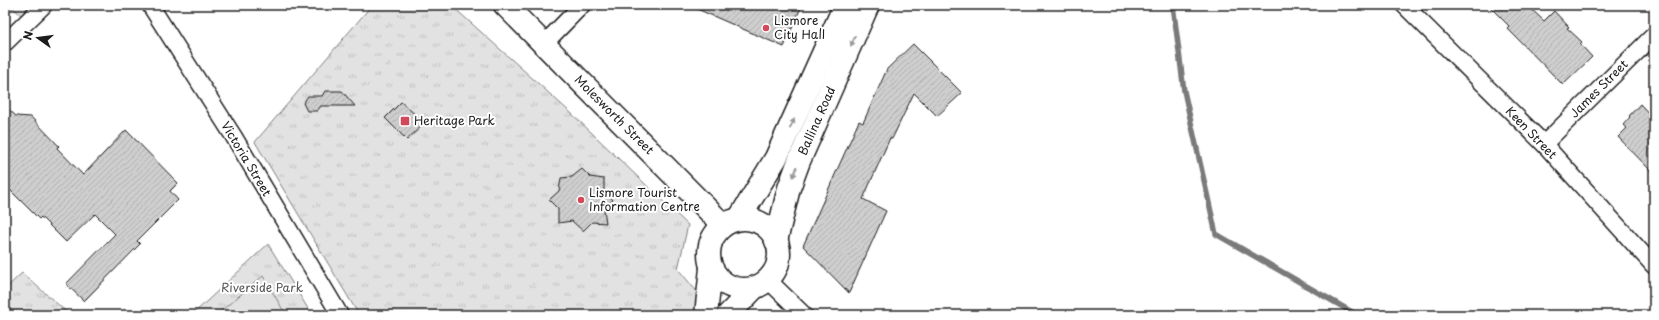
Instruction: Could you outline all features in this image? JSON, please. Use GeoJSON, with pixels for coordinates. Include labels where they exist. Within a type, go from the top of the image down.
{"type":"FeatureCollection","features":[{"type":"Feature","properties":{"kind":"main road","name":"Molesworth Street"},"geometry":{"type":"LineString","coordinates":[[505,5],[731,222]]}},
{"type":"Feature","properties":{"kind":"main road","name":"Ballina Road"},"geometry":{"type":"LineString","coordinates":[[731,222],[759,189],[776,158],[845,5]]}},
{"type":"Feature","properties":{"kind":"main road","name":"Ballina Road"},"geometry":{"type":"LineString","coordinates":[[776,241],[789,188],[799,161],[868,5]]}},
{"type":"Feature","properties":{"kind":"main road"},"geometry":{"type":"LineString","coordinates":[[728,315],[774,272],[778,262],[779,251],[776,241],[768,229],[758,222],[749,219],[731,222],[716,232],[711,240],[708,250],[708,259],[711,268],[717,277],[725,284],[734,288],[744,290],[761,284]]}},
{"type":"Feature","properties":{"kind":"main road"},"geometry":{"type":"LineString","coordinates":[[706,315],[711,268]]}},
{"type":"Feature","properties":{"kind":"street"},"geometry":{"type":"LineString","coordinates":[[5,43],[44,5]]}},
{"type":"Feature","properties":{"kind":"street","name":"Victoria Street"},"geometry":{"type":"LineString","coordinates":[[150,5],[234,137],[340,315]]}},
{"type":"Feature","properties":{"kind":"street"},"geometry":{"type":"LineString","coordinates":[[544,44],[582,5]]}},
{"type":"Feature","properties":{"kind":"street","name":"Keen Street"},"geometry":{"type":"LineString","coordinates":[[1404,5],[1544,144],[1654,266]]}},
{"type":"Feature","properties":{"kind":"street","name":"James Street"},"geometry":{"type":"LineString","coordinates":[[1544,144],[1654,35]]}},
{"type":"Feature","properties":{"kind":"street"},"geometry":{"type":"LineString","coordinates":[[761,284],[804,315]]}},
{"type":"Feature","properties":{"kind":"green space"},"geometry":{"type":"Polygon","coordinates":[[[5,5],[30,5],[21,15],[13,8],[5,17],[5,5]]]}},
{"type":"Feature","properties":{"kind":"green space","name":"Heritage Park"},"geometry":{"type":"Polygon","coordinates":[[[372,5],[451,5],[571,113],[688,225],[678,269],[703,299],[697,315],[359,315],[255,142],[372,5]]]}},
{"type":"Feature","properties":{"kind":"green space","name":"Riverside Park"},"geometry":{"type":"Polygon","coordinates":[[[268,244],[312,315],[192,315],[268,244]]]}},
{"type":"Feature","properties":{"kind":"green space"},"geometry":{"type":"Polygon","coordinates":[[[22,273],[70,315],[5,315],[5,289],[22,273]]]}},
{"type":"Feature","properties":{"kind":"green space"},"geometry":{"type":"Polygon","coordinates":[[[263,276],[286,315],[216,315],[263,276]]]}},
{"type":"Feature","properties":{"kind":"building","name":"Lismore City Hall"},"geometry":{"type":"Polygon","coordinates":[[[688,5],[802,5],[784,47],[688,5]]]}},
{"type":"Feature","properties":{"kind":"building"},"geometry":{"type":"Polygon","coordinates":[[[1488,5],[1527,5],[1544,21],[1554,11],[1569,27],[1567,28],[1582,42],[1580,44],[1592,57],[1563,85],[1507,28],[1509,26],[1488,5]]]}},
{"type":"Feature","properties":{"kind":"building"},"geometry":{"type":"Polygon","coordinates":[[[913,44],[962,93],[937,116],[914,93],[892,139],[890,138],[863,199],[886,211],[849,293],[803,246],[859,121],[863,123],[887,69],[913,44]]]}},
{"type":"Feature","properties":{"kind":"building"},"geometry":{"type":"Polygon","coordinates":[[[325,91],[342,91],[355,106],[321,106],[317,111],[307,111],[303,103],[308,96],[322,96],[325,91]]]}},
{"type":"Feature","properties":{"kind":"building","name":"Heritage Park"},"geometry":{"type":"Polygon","coordinates":[[[401,102],[425,123],[407,140],[385,118],[401,102]]]}},
{"type":"Feature","properties":{"kind":"building"},"geometry":{"type":"Polygon","coordinates":[[[1640,104],[1654,119],[1654,174],[1618,137],[1627,128],[1623,125],[1630,117],[1629,116],[1640,104]]]}},
{"type":"Feature","properties":{"kind":"building"},"geometry":{"type":"Polygon","coordinates":[[[5,106],[16,116],[31,117],[59,146],[57,148],[83,175],[126,130],[178,183],[170,191],[178,200],[137,241],[140,244],[84,301],[66,284],[115,234],[95,214],[66,242],[41,217],[39,219],[5,185],[5,106]]]}},
{"type":"Feature","properties":{"kind":"building","name":"Lismore Tourist Information Centre"},"geometry":{"type":"Polygon","coordinates":[[[582,169],[590,177],[604,179],[604,190],[613,200],[604,209],[606,223],[592,222],[583,231],[572,221],[558,223],[558,209],[549,200],[559,191],[561,178],[572,177],[582,169]]]}},
{"type":"Feature","properties":{"kind":"waterway"},"geometry":{"type":"LineString","coordinates":[[1173,5],[1184,91],[1216,234],[1357,315]]}},
{"type":"Feature","properties":{"kind":"place","name":"Lismore City Hall"},"geometry":{"type":"Point","coordinates":[766,28]}},
{"type":"Feature","properties":{"kind":"place","name":"Heritage Park"},"geometry":{"type":"Point","coordinates":[405,121]}},
{"type":"Feature","properties":{"kind":"place","name":"Lismore Tourist Information Centre"},"geometry":{"type":"Point","coordinates":[581,200]}}]}
